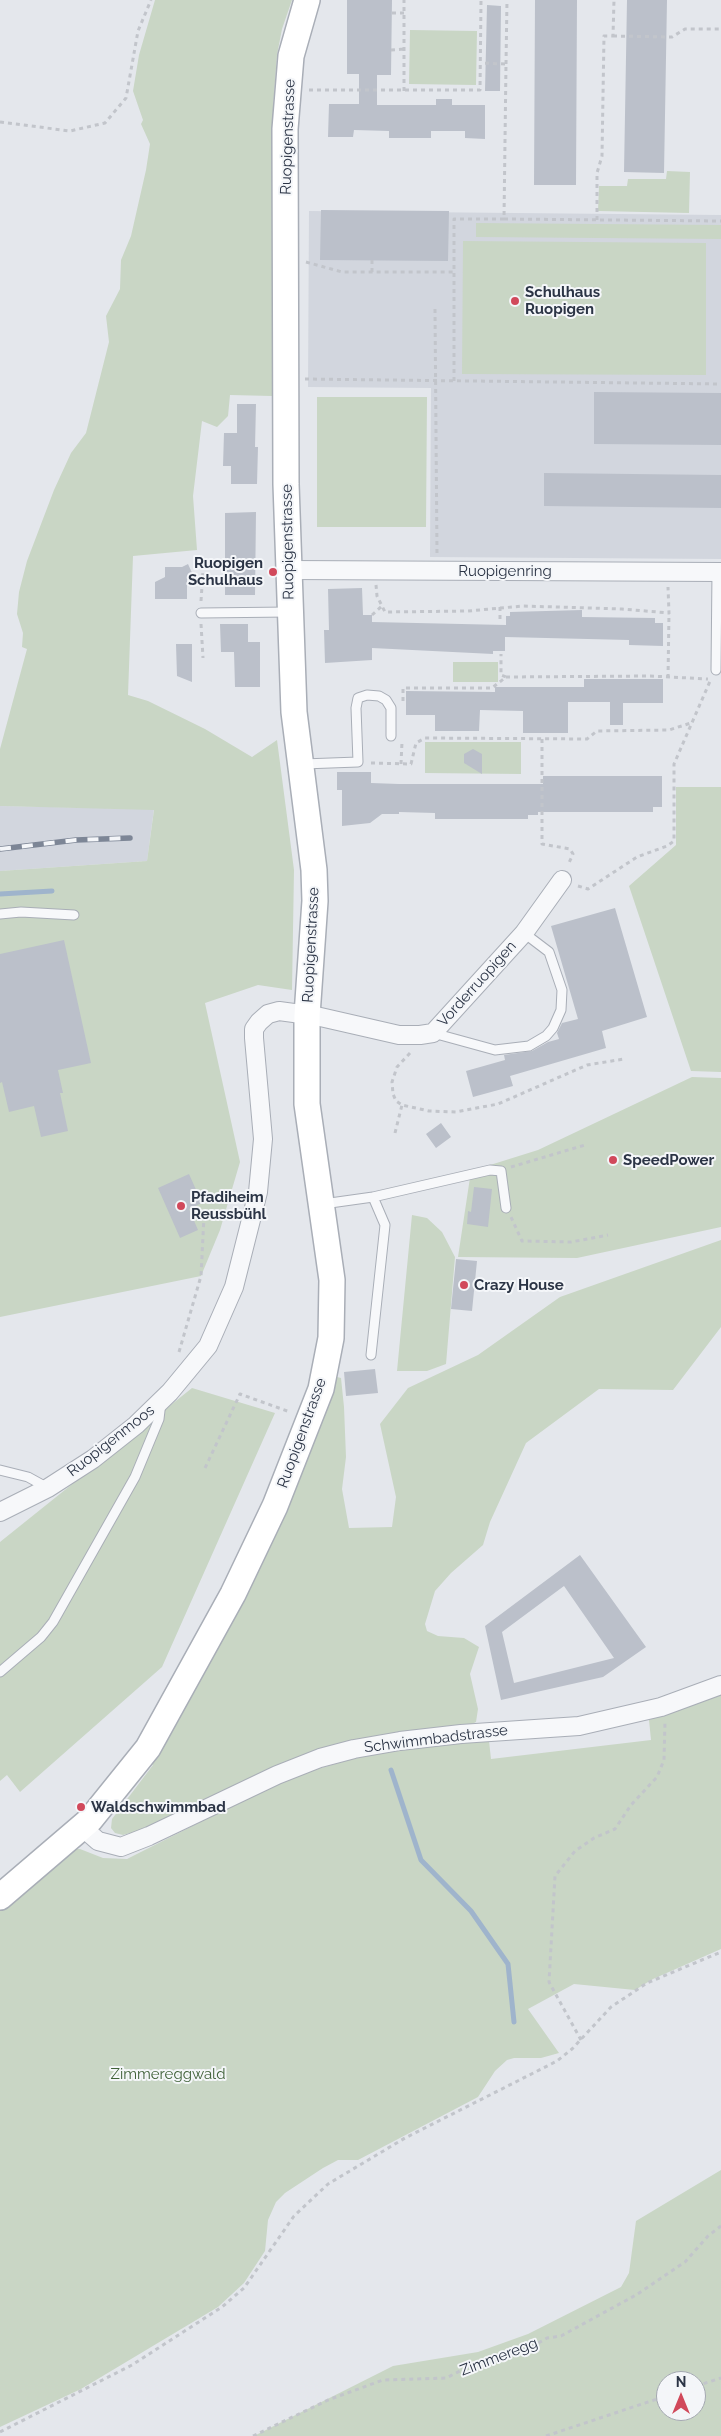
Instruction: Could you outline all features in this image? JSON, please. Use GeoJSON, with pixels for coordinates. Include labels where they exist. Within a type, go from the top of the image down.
{"type":"FeatureCollection","features":[{"type":"Feature","properties":{"kind":"street","name":"Ruopigenstrasse"},"geometry":{"type":"LineString","coordinates":[[0,1897],[82,1828],[137,1763],[172,1705],[233,1594],[275,1506],[321,1389],[331,1338],[332,1280],[307,1104],[307,1015],[315,901],[314,870],[294,712],[289,570],[285,129],[292,56],[307,0]]}},
{"type":"Feature","properties":{"kind":"street","name":"Ruopigenring"},"geometry":{"type":"LineString","coordinates":[[289,570],[719,572]]}},
{"type":"Feature","properties":{"kind":"street","name":"Vorderruopigen"},"geometry":{"type":"LineString","coordinates":[[424,1034],[524,933],[562,880]]}},
{"type":"Feature","properties":{"kind":"street","name":"Ruopigenmoos"},"geometry":{"type":"LineString","coordinates":[[0,1512],[48,1488],[93,1459],[136,1425],[161,1400],[208,1346],[234,1287],[258,1192],[263,1139],[254,1029],[268,1014],[279,1011],[307,1015]]}},
{"type":"Feature","properties":{"kind":"street"},"geometry":{"type":"LineString","coordinates":[[307,1015],[399,1035],[424,1034]]}},
{"type":"Feature","properties":{"kind":"street","name":"Schwimmbadstrasse"},"geometry":{"type":"LineString","coordinates":[[82,1828],[98,1841],[121,1847],[149,1836],[277,1775],[320,1758],[354,1749],[400,1741],[452,1735],[579,1726],[661,1707],[721,1685]]}},
{"type":"Feature","properties":{"kind":"lane"},"geometry":{"type":"LineString","coordinates":[[716,670],[719,572]]}},
{"type":"Feature","properties":{"kind":"lane"},"geometry":{"type":"LineString","coordinates":[[201,613],[290,612]]}},
{"type":"Feature","properties":{"kind":"lane"},"geometry":{"type":"LineString","coordinates":[[300,764],[358,762],[356,708],[358,698],[373,696],[386,700],[391,708],[391,736]]}},
{"type":"Feature","properties":{"kind":"lane"},"geometry":{"type":"LineString","coordinates":[[0,914],[20,912],[74,916]]}},
{"type":"Feature","properties":{"kind":"lane"},"geometry":{"type":"LineString","coordinates":[[424,1034],[495,1050],[524,1048],[546,1036],[553,1028],[561,1010],[562,990],[548,952],[524,933]]}},
{"type":"Feature","properties":{"kind":"lane"},"geometry":{"type":"LineString","coordinates":[[320,1205],[373,1197],[490,1170],[501,1171],[506,1208]]}},
{"type":"Feature","properties":{"kind":"lane"},"geometry":{"type":"LineString","coordinates":[[371,1355],[386,1225],[373,1197]]}},
{"type":"Feature","properties":{"kind":"lane"},"geometry":{"type":"LineString","coordinates":[[0,1672],[41,1637],[53,1622],[135,1477],[159,1419],[161,1400]]}},
{"type":"Feature","properties":{"kind":"lane"},"geometry":{"type":"LineString","coordinates":[[0,1470],[28,1476],[48,1488]]}},
{"type":"Feature","properties":{"kind":"path"},"geometry":{"type":"LineString","coordinates":[[0,122],[70,131],[105,123],[126,98],[138,31],[151,0]]}},
{"type":"Feature","properties":{"kind":"path"},"geometry":{"type":"LineString","coordinates":[[404,0],[404,91]]}},
{"type":"Feature","properties":{"kind":"path"},"geometry":{"type":"LineString","coordinates":[[301,90],[480,90],[481,0]]}},
{"type":"Feature","properties":{"kind":"path"},"geometry":{"type":"LineString","coordinates":[[504,220],[507,0]]}},
{"type":"Feature","properties":{"kind":"path"},"geometry":{"type":"LineString","coordinates":[[613,36],[614,0]]}},
{"type":"Feature","properties":{"kind":"path"},"geometry":{"type":"LineString","coordinates":[[392,13],[404,13]]}},
{"type":"Feature","properties":{"kind":"path"},"geometry":{"type":"LineString","coordinates":[[597,220],[597,173],[602,156],[604,36],[672,37],[685,29],[721,29]]}},
{"type":"Feature","properties":{"kind":"path"},"geometry":{"type":"LineString","coordinates":[[391,50],[404,48]]}},
{"type":"Feature","properties":{"kind":"path"},"geometry":{"type":"LineString","coordinates":[[481,63],[506,64]]}},
{"type":"Feature","properties":{"kind":"path"},"geometry":{"type":"LineString","coordinates":[[454,381],[454,220],[721,221]]}},
{"type":"Feature","properties":{"kind":"path"},"geometry":{"type":"LineString","coordinates":[[298,259],[342,272],[454,272]]}},
{"type":"Feature","properties":{"kind":"path"},"geometry":{"type":"LineString","coordinates":[[372,260],[372,272]]}},
{"type":"Feature","properties":{"kind":"path"},"geometry":{"type":"LineString","coordinates":[[436,309],[437,561]]}},
{"type":"Feature","properties":{"kind":"path"},"geometry":{"type":"LineString","coordinates":[[299,379],[721,384]]}},
{"type":"Feature","properties":{"kind":"path"},"geometry":{"type":"LineString","coordinates":[[376,571],[376,596],[386,612],[468,611],[500,607],[612,608],[669,613]]}},
{"type":"Feature","properties":{"kind":"path"},"geometry":{"type":"LineString","coordinates":[[668,572],[668,678]]}},
{"type":"Feature","properties":{"kind":"path"},"geometry":{"type":"LineString","coordinates":[[372,615],[382,606]]}},
{"type":"Feature","properties":{"kind":"path"},"geometry":{"type":"LineString","coordinates":[[500,607],[500,623]]}},
{"type":"Feature","properties":{"kind":"path"},"geometry":{"type":"LineString","coordinates":[[500,654],[501,675],[506,677],[711,679]]}},
{"type":"Feature","properties":{"kind":"path"},"geometry":{"type":"LineString","coordinates":[[542,739],[542,844],[562,846],[570,849],[572,854],[562,880],[588,889],[637,857],[667,846],[674,841],[674,764],[716,670]]}},
{"type":"Feature","properties":{"kind":"path"},"geometry":{"type":"LineString","coordinates":[[403,708],[403,688],[492,688],[506,677]]}},
{"type":"Feature","properties":{"kind":"path"},"geometry":{"type":"LineString","coordinates":[[358,762],[411,764],[416,743],[425,738],[587,739],[597,731],[669,730],[692,723]]}},
{"type":"Feature","properties":{"kind":"path"},"geometry":{"type":"LineString","coordinates":[[401,764],[402,736]]}},
{"type":"Feature","properties":{"kind":"path"},"geometry":{"type":"LineString","coordinates":[[424,1034],[397,1067],[392,1082],[396,1101],[402,1105],[429,1111],[456,1112],[498,1104],[587,1065],[624,1060]]}},
{"type":"Feature","properties":{"kind":"path"},"geometry":{"type":"LineString","coordinates":[[395,1133],[402,1105]]}},
{"type":"Feature","properties":{"kind":"path"},"geometry":{"type":"LineString","coordinates":[[501,1171],[585,1145]]}},
{"type":"Feature","properties":{"kind":"path"},"geometry":{"type":"LineString","coordinates":[[506,1208],[522,1241],[571,1242],[608,1235]]}},
{"type":"Feature","properties":{"kind":"path"},"geometry":{"type":"LineString","coordinates":[[179,1355],[201,1276],[204,1216]]}},
{"type":"Feature","properties":{"kind":"path"},"geometry":{"type":"LineString","coordinates":[[205,1468],[240,1394],[276,1407]]}},
{"type":"Feature","properties":{"kind":"path"},"geometry":{"type":"LineString","coordinates":[[581,2040],[548,1982],[555,1876],[576,1851],[594,1838],[615,1830],[631,1805],[657,1777],[664,1760],[667,1726],[661,1707]]}},
{"type":"Feature","properties":{"kind":"path"},"geometry":{"type":"LineString","coordinates":[[0,2432],[132,2365],[222,2307],[244,2288],[294,2216],[328,2184],[405,2138],[557,2061],[581,2040],[611,2007],[648,1983],[721,1952]]}},
{"type":"Feature","properties":{"kind":"path","name":"Zimmeregg"},"geometry":{"type":"LineString","coordinates":[[253,2436],[328,2400],[383,2380],[446,2378],[470,2366],[530,2348],[546,2338],[561,2336],[636,2295],[685,2262],[708,2236],[721,2226]]}},
{"type":"Feature","properties":{"kind":"path"},"geometry":{"type":"LineString","coordinates":[[706,2383],[721,2378]]}},
{"type":"Feature","properties":{"kind":"path"},"geometry":{"type":"LineString","coordinates":[[546,2436],[656,2399]]}},
{"type":"Feature","properties":{"kind":"shaded area","name":"Schulhaus Ruopigen"},"geometry":{"type":"Polygon","coordinates":[[[309,211],[721,215],[721,559],[430,557],[431,388],[308,387],[309,211]]]}},
{"type":"Feature","properties":{"kind":"shaded area"},"geometry":{"type":"Polygon","coordinates":[[[0,806],[154,809],[147,861],[0,871],[0,806]]]}},
{"type":"Feature","properties":{"kind":"green space"},"geometry":{"type":"Polygon","coordinates":[[[155,0],[292,0],[282,29],[277,55],[273,107],[272,396],[230,395],[228,416],[217,427],[202,421],[193,496],[197,550],[133,556],[128,695],[148,701],[205,729],[252,757],[277,740],[294,870],[292,990],[258,985],[205,1003],[240,1162],[220,1230],[201,1276],[0,1317],[0,871],[147,861],[154,810],[0,806],[0,749],[27,649],[22,647],[23,633],[17,614],[19,592],[27,561],[54,490],[71,453],[86,433],[109,342],[106,316],[120,289],[121,260],[131,236],[146,170],[150,144],[141,124],[143,120],[133,91],[139,55],[155,0]]]}},
{"type":"Feature","properties":{"kind":"green space"},"geometry":{"type":"Polygon","coordinates":[[[410,30],[477,31],[476,85],[409,84],[410,30]]]}},
{"type":"Feature","properties":{"kind":"green space"},"geometry":{"type":"Polygon","coordinates":[[[667,171],[690,172],[689,213],[598,211],[599,186],[627,186],[628,179],[666,179],[667,171]]]}},
{"type":"Feature","properties":{"kind":"green space"},"geometry":{"type":"Polygon","coordinates":[[[476,223],[721,225],[721,239],[476,237],[476,223]]]}},
{"type":"Feature","properties":{"kind":"green space"},"geometry":{"type":"Polygon","coordinates":[[[463,241],[706,243],[706,375],[462,374],[463,241]]]}},
{"type":"Feature","properties":{"kind":"green space"},"geometry":{"type":"Polygon","coordinates":[[[317,397],[427,397],[426,527],[317,527],[317,397]]]}},
{"type":"Feature","properties":{"kind":"green space"},"geometry":{"type":"Polygon","coordinates":[[[453,662],[498,662],[498,682],[453,682],[453,662]]]}},
{"type":"Feature","properties":{"kind":"green space"},"geometry":{"type":"Polygon","coordinates":[[[425,742],[521,742],[521,774],[425,773],[425,742]]]}},
{"type":"Feature","properties":{"kind":"green space"},"geometry":{"type":"Polygon","coordinates":[[[676,787],[721,787],[721,1072],[691,1071],[629,886],[676,845],[676,787]]]}},
{"type":"Feature","properties":{"kind":"green space","name":"SpeedPower"},"geometry":{"type":"Polygon","coordinates":[[[692,1077],[721,1078],[721,1227],[577,1258],[458,1257],[471,1171],[538,1150],[692,1077]]]}},
{"type":"Feature","properties":{"kind":"green space"},"geometry":{"type":"Polygon","coordinates":[[[412,1215],[427,1218],[442,1232],[455,1257],[446,1364],[427,1371],[397,1371],[412,1215]]]}},
{"type":"Feature","properties":{"kind":"green space"},"geometry":{"type":"Polygon","coordinates":[[[721,1240],[721,1327],[673,1390],[599,1389],[526,1443],[490,1522],[483,1545],[451,1573],[435,1591],[425,1624],[427,1631],[438,1636],[464,1638],[479,1647],[470,1674],[478,1709],[476,1722],[415,1731],[132,1838],[130,1833],[123,1835],[115,1833],[111,1828],[112,1819],[153,1765],[150,1762],[246,1592],[309,1455],[337,1377],[341,1378],[344,1407],[346,1457],[342,1489],[349,1528],[392,1527],[396,1497],[380,1424],[408,1388],[478,1355],[560,1297],[721,1240]]]}},
{"type":"Feature","properties":{"kind":"green space"},"geometry":{"type":"Polygon","coordinates":[[[192,1388],[275,1413],[162,1667],[20,1792],[7,1775],[0,1781],[0,1542],[192,1388]]]}},
{"type":"Feature","properties":{"kind":"green space","name":"Zimmereggwald"},"geometry":{"type":"Polygon","coordinates":[[[721,1693],[721,1949],[653,1979],[635,1990],[574,1984],[528,2009],[559,2053],[541,2058],[514,2058],[507,2060],[495,2071],[478,2097],[358,2160],[338,2160],[285,2193],[276,2202],[268,2220],[265,2251],[244,2283],[218,2307],[81,2389],[0,2427],[0,1911],[72,1849],[80,1849],[103,1858],[127,1859],[256,1794],[307,1772],[356,1758],[422,1746],[489,1741],[491,1759],[651,1740],[649,1720],[721,1693]]]}},
{"type":"Feature","properties":{"kind":"green space"},"geometry":{"type":"Polygon","coordinates":[[[721,2170],[721,2436],[254,2436],[393,2366],[478,2352],[528,2334],[621,2287],[629,2273],[636,2221],[721,2170]]]}},
{"type":"Feature","properties":{"kind":"building"},"geometry":{"type":"Polygon","coordinates":[[[347,0],[392,0],[391,75],[377,75],[377,105],[436,105],[436,99],[452,99],[452,105],[485,105],[485,139],[465,138],[465,131],[431,131],[431,138],[389,138],[389,131],[354,130],[353,137],[328,137],[329,104],[359,104],[359,74],[347,74],[347,0]]]}},
{"type":"Feature","properties":{"kind":"building"},"geometry":{"type":"Polygon","coordinates":[[[535,0],[577,0],[576,185],[534,185],[535,0]]]}},
{"type":"Feature","properties":{"kind":"building"},"geometry":{"type":"Polygon","coordinates":[[[627,0],[667,0],[664,173],[624,172],[627,0]]]}},
{"type":"Feature","properties":{"kind":"building"},"geometry":{"type":"Polygon","coordinates":[[[487,5],[501,6],[500,91],[485,91],[487,5]]]}},
{"type":"Feature","properties":{"kind":"building"},"geometry":{"type":"Polygon","coordinates":[[[321,210],[449,211],[448,261],[320,260],[321,210]]]}},
{"type":"Feature","properties":{"kind":"building"},"geometry":{"type":"Polygon","coordinates":[[[594,392],[721,393],[721,445],[594,444],[594,392]]]}},
{"type":"Feature","properties":{"kind":"building"},"geometry":{"type":"Polygon","coordinates":[[[237,404],[256,404],[255,447],[258,447],[257,484],[231,484],[231,466],[223,466],[224,433],[237,433],[237,404]]]}},
{"type":"Feature","properties":{"kind":"building"},"geometry":{"type":"Polygon","coordinates":[[[544,473],[721,475],[721,508],[544,506],[544,473]]]}},
{"type":"Feature","properties":{"kind":"building"},"geometry":{"type":"Polygon","coordinates":[[[256,512],[255,595],[225,595],[225,513],[256,512]]]}},
{"type":"Feature","properties":{"kind":"building"},"geometry":{"type":"Polygon","coordinates":[[[188,564],[193,575],[187,580],[187,599],[155,599],[155,582],[165,577],[165,567],[182,567],[188,564]]]}},
{"type":"Feature","properties":{"kind":"building"},"geometry":{"type":"Polygon","coordinates":[[[362,588],[363,615],[372,615],[372,622],[506,625],[506,616],[510,616],[510,612],[582,610],[582,617],[655,618],[655,623],[663,623],[663,646],[629,645],[629,640],[505,637],[505,651],[493,651],[493,654],[372,648],[372,660],[325,663],[324,630],[329,630],[328,589],[362,588]]]}},
{"type":"Feature","properties":{"kind":"building"},"geometry":{"type":"Polygon","coordinates":[[[220,624],[248,624],[248,642],[260,642],[260,687],[235,687],[234,652],[221,652],[220,624]]]}},
{"type":"Feature","properties":{"kind":"building"},"geometry":{"type":"Polygon","coordinates":[[[176,644],[192,644],[192,682],[177,676],[176,644]]]}},
{"type":"Feature","properties":{"kind":"building"},"geometry":{"type":"Polygon","coordinates":[[[584,679],[663,679],[663,703],[623,703],[623,725],[610,725],[610,702],[568,702],[568,733],[523,733],[523,711],[480,710],[479,731],[435,731],[435,715],[406,715],[406,691],[495,692],[495,687],[584,687],[584,679]]]}},
{"type":"Feature","properties":{"kind":"building"},"geometry":{"type":"Polygon","coordinates":[[[473,749],[482,754],[482,774],[464,763],[464,754],[473,749]]]}},
{"type":"Feature","properties":{"kind":"building"},"geometry":{"type":"Polygon","coordinates":[[[337,772],[371,772],[371,783],[399,784],[543,784],[543,776],[662,776],[662,807],[653,807],[653,812],[538,812],[538,815],[528,815],[528,819],[435,819],[435,813],[399,812],[399,814],[382,814],[370,823],[342,826],[342,790],[337,790],[337,772]]]}},
{"type":"Feature","properties":{"kind":"building"},"geometry":{"type":"Polygon","coordinates":[[[615,908],[647,1017],[602,1031],[606,1048],[510,1076],[513,1086],[473,1097],[466,1071],[505,1060],[504,1055],[532,1051],[548,1042],[559,1039],[557,1033],[562,1023],[578,1019],[551,926],[615,908]]]}},
{"type":"Feature","properties":{"kind":"building"},"geometry":{"type":"Polygon","coordinates":[[[64,940],[91,1063],[58,1070],[63,1093],[60,1093],[68,1131],[41,1137],[34,1106],[9,1112],[2,1082],[0,1083],[0,954],[64,940]]]}},
{"type":"Feature","properties":{"kind":"building"},"geometry":{"type":"Polygon","coordinates":[[[441,1123],[451,1137],[436,1148],[426,1134],[441,1123]]]}},
{"type":"Feature","properties":{"kind":"building","name":"Pfadiheim Reussbühl"},"geometry":{"type":"Polygon","coordinates":[[[189,1174],[202,1203],[189,1209],[198,1230],[180,1238],[158,1188],[189,1174]]]}},
{"type":"Feature","properties":{"kind":"building"},"geometry":{"type":"Polygon","coordinates":[[[474,1187],[492,1189],[488,1227],[467,1224],[468,1211],[471,1212],[474,1187]]]}},
{"type":"Feature","properties":{"kind":"building","name":"Crazy House"},"geometry":{"type":"Polygon","coordinates":[[[456,1259],[477,1261],[472,1311],[451,1309],[456,1259]]]}},
{"type":"Feature","properties":{"kind":"building"},"geometry":{"type":"Polygon","coordinates":[[[375,1369],[378,1393],[346,1396],[344,1372],[375,1369]]]}},
{"type":"Feature","properties":{"kind":"building"},"geometry":{"type":"Polygon","coordinates":[[[580,1555],[646,1647],[603,1677],[501,1700],[485,1626],[580,1555]],[[564,1586],[502,1632],[514,1683],[614,1658],[564,1586]]]}},
{"type":"Feature","properties":{"kind":"waterway"},"geometry":{"type":"LineString","coordinates":[[0,894],[52,891]]}},
{"type":"Feature","properties":{"kind":"waterway"},"geometry":{"type":"LineString","coordinates":[[391,1770],[421,1860],[471,1911],[508,1964],[514,2022]]}},
{"type":"Feature","properties":{"kind":"railway"},"geometry":{"type":"LineString","coordinates":[[0,849],[76,840],[130,838]]}},
{"type":"Feature","properties":{"kind":"place","name":"Schulhaus Ruopigen"},"geometry":{"type":"Point","coordinates":[515,301]}},
{"type":"Feature","properties":{"kind":"place","name":"Ruopigen Schulhaus"},"geometry":{"type":"Point","coordinates":[273,572]}},
{"type":"Feature","properties":{"kind":"place","name":"SpeedPower"},"geometry":{"type":"Point","coordinates":[613,1160]}},
{"type":"Feature","properties":{"kind":"place","name":"Pfadiheim Reussbühl"},"geometry":{"type":"Point","coordinates":[181,1206]}},
{"type":"Feature","properties":{"kind":"place","name":"Crazy House"},"geometry":{"type":"Point","coordinates":[464,1285]}},
{"type":"Feature","properties":{"kind":"place","name":"Waldschwimmbad"},"geometry":{"type":"Point","coordinates":[81,1807]}}]}
